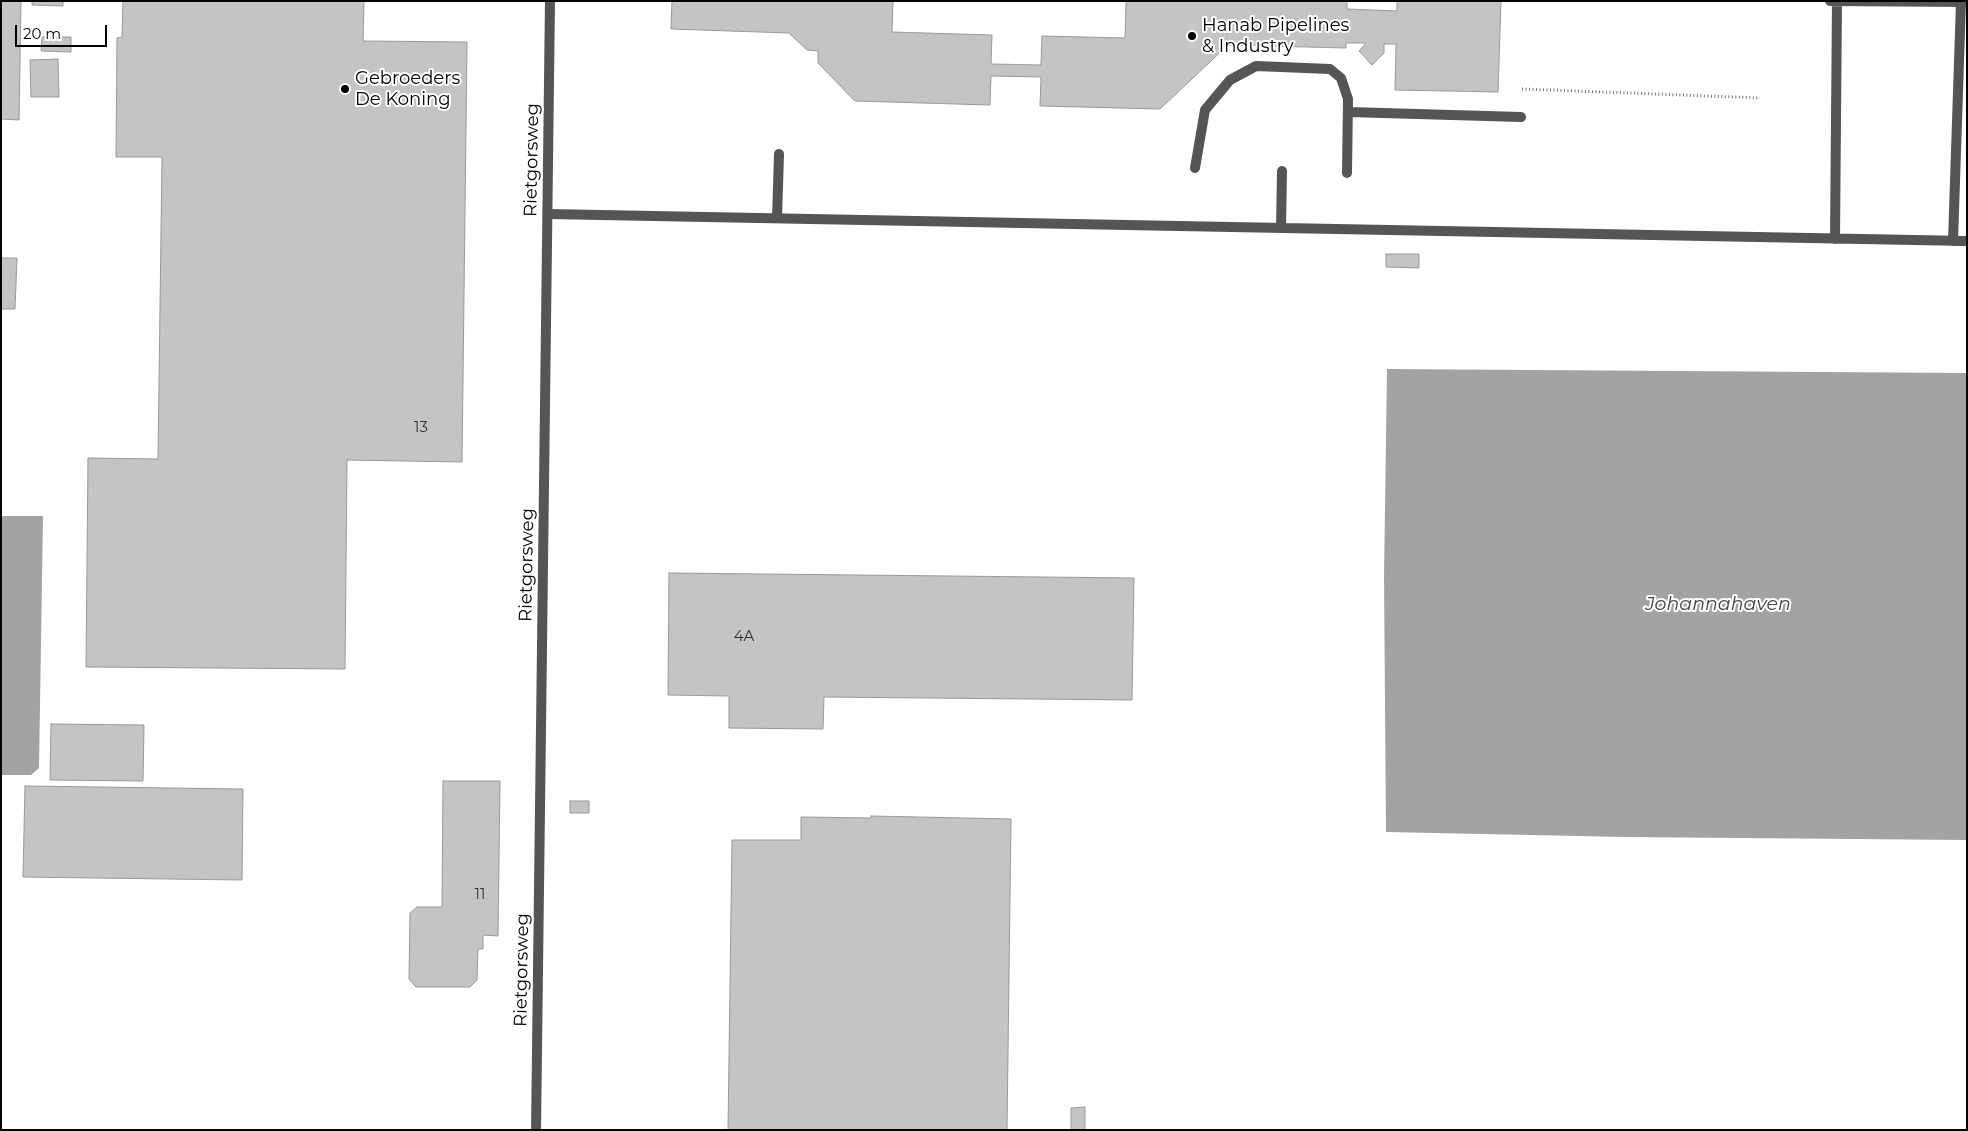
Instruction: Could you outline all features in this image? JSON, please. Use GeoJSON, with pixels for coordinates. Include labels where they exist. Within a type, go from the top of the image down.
{"type":"FeatureCollection","features":[{"type":"Feature","properties":{"kind":"street","name":"Rietgorsweg"},"geometry":{"type":"LineString","coordinates":[[536,1130],[550,1]]}},
{"type":"Feature","properties":{"kind":"street"},"geometry":{"type":"LineString","coordinates":[[1830,1],[1964,2],[1953,241]]}},
{"type":"Feature","properties":{"kind":"street"},"geometry":{"type":"LineString","coordinates":[[1835,238],[1837,1]]}},
{"type":"Feature","properties":{"kind":"street"},"geometry":{"type":"LineString","coordinates":[[1195,168],[1205,110],[1230,80],[1256,66],[1330,69],[1341,78],[1348,99],[1347,173]]}},
{"type":"Feature","properties":{"kind":"street"},"geometry":{"type":"LineString","coordinates":[[1348,112],[1521,117]]}},
{"type":"Feature","properties":{"kind":"street"},"geometry":{"type":"LineString","coordinates":[[777,218],[779,154]]}},
{"type":"Feature","properties":{"kind":"street"},"geometry":{"type":"LineString","coordinates":[[1281,228],[1282,171]]}},
{"type":"Feature","properties":{"kind":"street"},"geometry":{"type":"LineString","coordinates":[[548,214],[1967,241]]}},
{"type":"Feature","properties":{"kind":"path"},"geometry":{"type":"LineString","coordinates":[[1522,89],[1760,98]]}},
{"type":"Feature","properties":{"kind":"water","name":"Johannahaven"},"geometry":{"type":"Polygon","coordinates":[[[1387,369],[1967,373],[1967,840],[1625,837],[1386,832],[1384,576],[1387,369]]]}},
{"type":"Feature","properties":{"kind":"water"},"geometry":{"type":"Polygon","coordinates":[[[1,516],[43,516],[39,768],[31,775],[1,775],[1,516]]]}},
{"type":"Feature","properties":{"kind":"building"},"geometry":{"type":"Polygon","coordinates":[[[1,1],[21,1],[19,120],[1,119],[1,1]]]}},
{"type":"Feature","properties":{"kind":"building"},"geometry":{"type":"Polygon","coordinates":[[[32,1],[63,1],[63,6],[32,5],[32,1]]]}},
{"type":"Feature","properties":{"kind":"building"},"geometry":{"type":"Polygon","coordinates":[[[123,1],[364,1],[363,41],[467,42],[462,462],[347,460],[345,669],[86,667],[88,458],[158,459],[162,157],[116,157],[117,38],[122,37],[123,1]]]}},
{"type":"Feature","properties":{"kind":"building"},"geometry":{"type":"Polygon","coordinates":[[[672,1],[893,1],[892,32],[992,35],[991,64],[1041,65],[1042,36],[1125,38],[1126,1],[1347,1],[1347,9],[1397,11],[1397,1],[1501,1],[1498,92],[1395,90],[1396,44],[1384,44],[1384,53],[1372,65],[1359,51],[1366,43],[1346,43],[1346,48],[1228,45],[1160,109],[1040,106],[1041,77],[991,76],[990,105],[855,101],[818,63],[818,51],[807,50],[789,33],[671,29],[672,1]]]}},
{"type":"Feature","properties":{"kind":"building"},"geometry":{"type":"Polygon","coordinates":[[[42,37],[71,37],[71,52],[41,51],[42,37]]]}},
{"type":"Feature","properties":{"kind":"building"},"geometry":{"type":"Polygon","coordinates":[[[58,59],[59,97],[31,97],[30,60],[58,59]]]}},
{"type":"Feature","properties":{"kind":"building"},"geometry":{"type":"Polygon","coordinates":[[[1386,254],[1419,254],[1419,268],[1386,267],[1386,254]]]}},
{"type":"Feature","properties":{"kind":"building"},"geometry":{"type":"Polygon","coordinates":[[[1,258],[17,258],[15,309],[1,309],[1,258]]]}},
{"type":"Feature","properties":{"kind":"building"},"geometry":{"type":"Polygon","coordinates":[[[669,573],[1134,578],[1132,700],[824,697],[823,729],[729,728],[729,696],[668,695],[669,573]]]}},
{"type":"Feature","properties":{"kind":"building"},"geometry":{"type":"Polygon","coordinates":[[[51,724],[144,725],[143,781],[50,780],[51,724]]]}},
{"type":"Feature","properties":{"kind":"building"},"geometry":{"type":"Polygon","coordinates":[[[443,781],[500,781],[498,936],[483,935],[483,949],[478,949],[477,980],[470,987],[416,987],[409,979],[410,913],[417,907],[442,907],[443,781]]]}},
{"type":"Feature","properties":{"kind":"building"},"geometry":{"type":"Polygon","coordinates":[[[25,786],[243,789],[242,880],[23,877],[25,786]]]}},
{"type":"Feature","properties":{"kind":"building"},"geometry":{"type":"Polygon","coordinates":[[[570,801],[589,801],[589,813],[570,813],[570,801]]]}},
{"type":"Feature","properties":{"kind":"building"},"geometry":{"type":"Polygon","coordinates":[[[871,816],[1011,819],[1007,1130],[728,1130],[732,840],[801,840],[801,817],[871,818],[871,816]]]}},
{"type":"Feature","properties":{"kind":"building"},"geometry":{"type":"Polygon","coordinates":[[[1085,1107],[1085,1130],[1071,1130],[1071,1108],[1085,1107]]]}},
{"type":"Feature","properties":{"kind":"place","name":"Hanab Pipelines & Industry"},"geometry":{"type":"Point","coordinates":[1192,36]}},
{"type":"Feature","properties":{"kind":"place","name":"Gebroeders De Koning"},"geometry":{"type":"Point","coordinates":[345,89]}}]}
